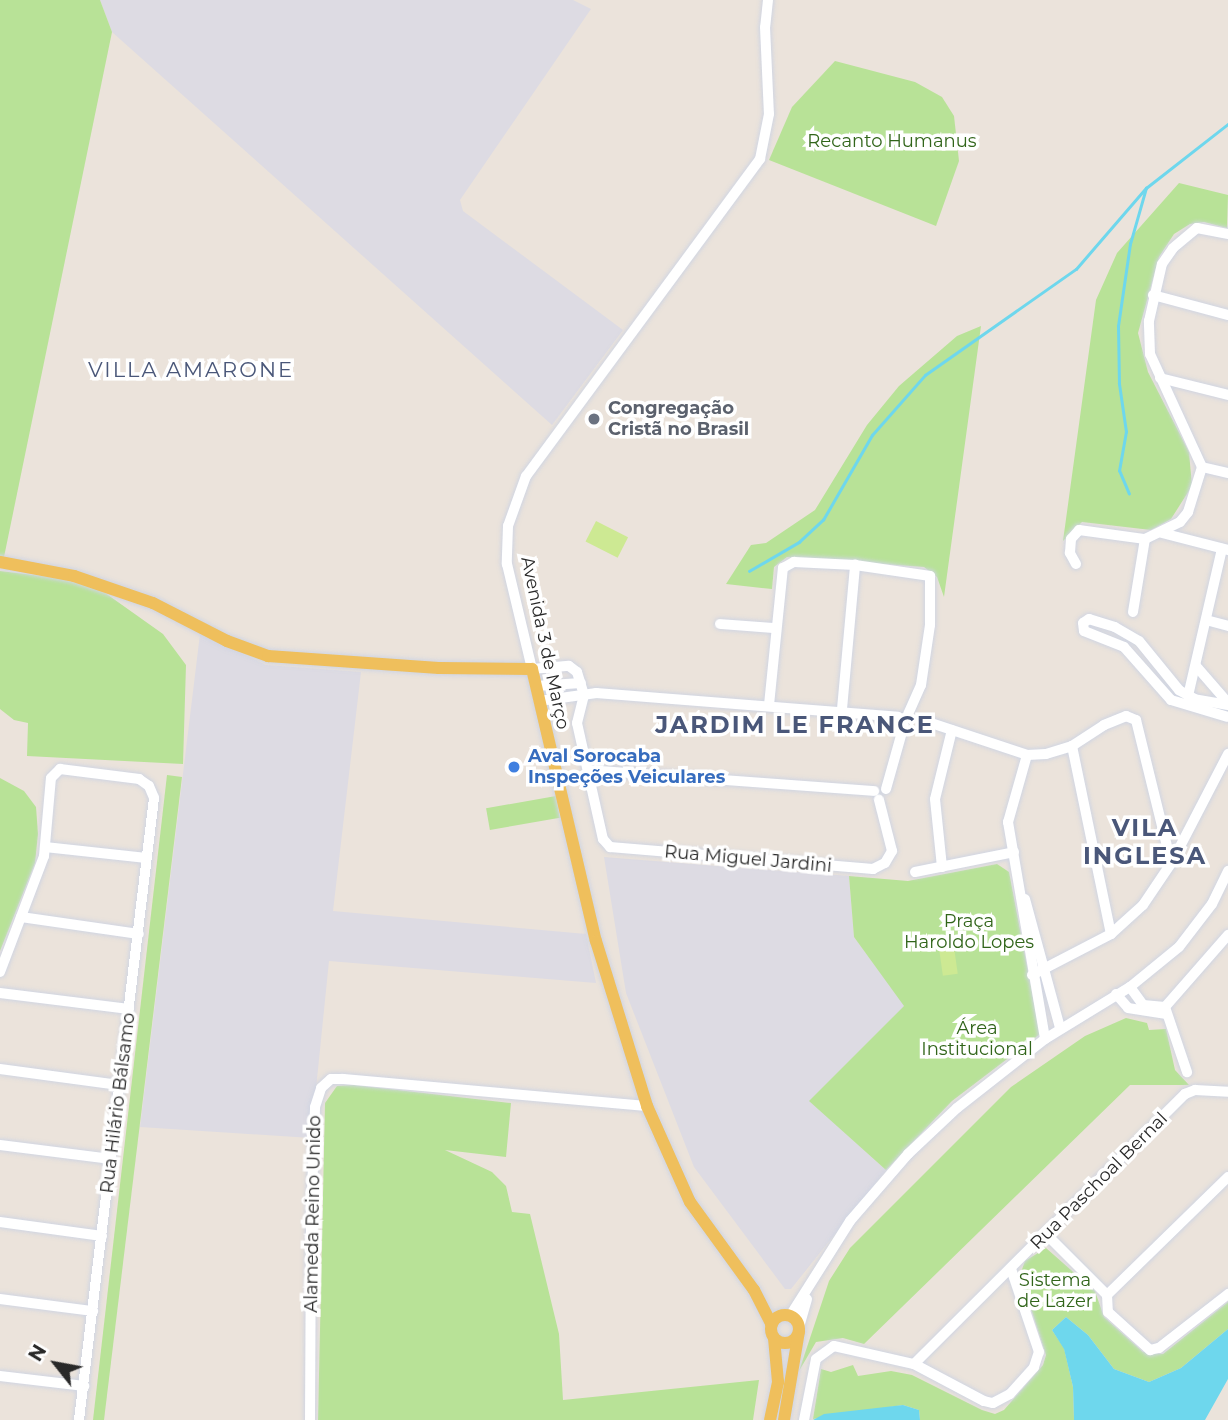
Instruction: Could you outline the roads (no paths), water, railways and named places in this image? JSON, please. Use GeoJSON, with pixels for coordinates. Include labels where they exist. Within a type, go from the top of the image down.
{"type":"FeatureCollection","features":[{"type":"Feature","properties":{"kind":"main road"},"geometry":{"type":"LineString","coordinates":[[0,562],[74,576],[142,599],[227,642],[268,656],[439,668],[532,668]]}},
{"type":"Feature","properties":{"kind":"main road","name":"Avenida 3 de Março"},"geometry":{"type":"LineString","coordinates":[[532,668],[596,941],[647,1106],[690,1202],[754,1290],[773,1332],[778,1382],[771,1420]]}},
{"type":"Feature","properties":{"kind":"main road","name":"Avenida 3 de Março"},"geometry":{"type":"LineString","coordinates":[[754,1290],[799,1329]]}},
{"type":"Feature","properties":{"kind":"main road"},"geometry":{"type":"LineString","coordinates":[[787,1316],[773,1332],[788,1343],[799,1329]]}},
{"type":"Feature","properties":{"kind":"main road"},"geometry":{"type":"LineString","coordinates":[[784,1420],[799,1329]]}},
{"type":"Feature","properties":{"kind":"street","name":"Avenida 3 de Março"},"geometry":{"type":"LineString","coordinates":[[532,668],[507,564],[516,498],[542,451],[760,159],[769,114],[765,27],[768,0]]}},
{"type":"Feature","properties":{"kind":"street"},"geometry":{"type":"LineString","coordinates":[[1076,564],[1070,553],[1071,540],[1079,530],[1145,539],[1162,533],[1180,522],[1200,485],[1202,467],[1150,354],[1153,295],[1162,264],[1186,234],[1197,228],[1228,234]]}},
{"type":"Feature","properties":{"kind":"street"},"geometry":{"type":"LineString","coordinates":[[1153,295],[1228,315]]}},
{"type":"Feature","properties":{"kind":"street"},"geometry":{"type":"LineString","coordinates":[[1160,378],[1228,395]]}},
{"type":"Feature","properties":{"kind":"street"},"geometry":{"type":"LineString","coordinates":[[1202,467],[1228,473]]}},
{"type":"Feature","properties":{"kind":"street"},"geometry":{"type":"LineString","coordinates":[[1180,522],[1190,540]]}},
{"type":"Feature","properties":{"kind":"street"},"geometry":{"type":"LineString","coordinates":[[1162,533],[1225,550],[1188,696]]}},
{"type":"Feature","properties":{"kind":"street"},"geometry":{"type":"LineString","coordinates":[[1133,612],[1145,539]]}},
{"type":"Feature","properties":{"kind":"street"},"geometry":{"type":"LineString","coordinates":[[532,668],[569,666],[582,689],[578,723],[587,770],[876,795],[886,789],[903,719],[921,685],[932,598],[930,576],[855,565],[794,562],[783,568],[769,705]]}},
{"type":"Feature","properties":{"kind":"street"},"geometry":{"type":"LineString","coordinates":[[842,709],[855,565]]}},
{"type":"Feature","properties":{"kind":"street"},"geometry":{"type":"LineString","coordinates":[[1228,704],[1188,696],[1172,684],[1139,641],[1115,626],[1089,619],[1083,623],[1084,631],[1116,642],[1171,701],[1228,717]]}},
{"type":"Feature","properties":{"kind":"street"},"geometry":{"type":"LineString","coordinates":[[1206,620],[1228,626]]}},
{"type":"Feature","properties":{"kind":"street"},"geometry":{"type":"LineString","coordinates":[[720,624],[775,628]]}},
{"type":"Feature","properties":{"kind":"street"},"geometry":{"type":"LineString","coordinates":[[1135,661],[1139,641]]}},
{"type":"Feature","properties":{"kind":"street"},"geometry":{"type":"LineString","coordinates":[[1172,684],[1183,682],[1196,666]]}},
{"type":"Feature","properties":{"kind":"street"},"geometry":{"type":"LineString","coordinates":[[1196,666],[1228,704]]}},
{"type":"Feature","properties":{"kind":"street"},"geometry":{"type":"LineString","coordinates":[[536,686],[842,709],[903,719]]}},
{"type":"Feature","properties":{"kind":"street"},"geometry":{"type":"LineString","coordinates":[[539,701],[582,689]]}},
{"type":"Feature","properties":{"kind":"street"},"geometry":{"type":"LineString","coordinates":[[925,721],[1027,755],[1072,746],[1104,725],[1126,716],[1136,720],[1164,822],[1171,863]]}},
{"type":"Feature","properties":{"kind":"street"},"geometry":{"type":"LineString","coordinates":[[942,867],[934,826],[935,799],[952,730]]}},
{"type":"Feature","properties":{"kind":"street"},"geometry":{"type":"LineString","coordinates":[[1072,746],[1111,934]]}},
{"type":"Feature","properties":{"kind":"street"},"geometry":{"type":"LineString","coordinates":[[1037,972],[1111,934],[1143,905],[1171,863],[1228,754]]}},
{"type":"Feature","properties":{"kind":"street"},"geometry":{"type":"LineString","coordinates":[[1027,755],[1009,806],[1012,849],[1037,972],[1045,1039]]}},
{"type":"Feature","properties":{"kind":"street","name":"Rua Hilário Bálsamo"},"geometry":{"type":"LineString","coordinates":[[45,848],[51,778],[60,769],[139,779],[149,786],[154,798],[139,934],[79,1420]]}},
{"type":"Feature","properties":{"kind":"street","name":"Rua Miguel Jardini"},"geometry":{"type":"LineString","coordinates":[[587,770],[603,839],[610,847],[873,869],[885,863],[892,851],[876,795]]}},
{"type":"Feature","properties":{"kind":"street"},"geometry":{"type":"LineString","coordinates":[[1164,822],[1179,827],[1191,822]]}},
{"type":"Feature","properties":{"kind":"street"},"geometry":{"type":"LineString","coordinates":[[0,972],[45,848],[146,858]]}},
{"type":"Feature","properties":{"kind":"street"},"geometry":{"type":"LineString","coordinates":[[915,872],[1012,849]]}},
{"type":"Feature","properties":{"kind":"street"},"geometry":{"type":"LineString","coordinates":[[787,1316],[850,1221],[908,1154],[957,1108],[1045,1039],[1116,993],[1130,987],[1179,947],[1212,904],[1228,871]]}},
{"type":"Feature","properties":{"kind":"street"},"geometry":{"type":"LineString","coordinates":[[21,917],[139,934]]}},
{"type":"Feature","properties":{"kind":"street"},"geometry":{"type":"LineString","coordinates":[[1166,1011],[1226,941]]}},
{"type":"Feature","properties":{"kind":"street"},"geometry":{"type":"LineString","coordinates":[[1037,972],[1060,1028]]}},
{"type":"Feature","properties":{"kind":"street"},"geometry":{"type":"LineString","coordinates":[[1130,987],[1143,1005],[1166,1011]]}},
{"type":"Feature","properties":{"kind":"street"},"geometry":{"type":"LineString","coordinates":[[0,993],[129,1009]]}},
{"type":"Feature","properties":{"kind":"street"},"geometry":{"type":"LineString","coordinates":[[1116,993],[1128,1008],[1166,1011]]}},
{"type":"Feature","properties":{"kind":"street"},"geometry":{"type":"LineString","coordinates":[[1166,1011],[1187,1072]]}},
{"type":"Feature","properties":{"kind":"street"},"geometry":{"type":"LineString","coordinates":[[0,1069],[119,1085]]}},
{"type":"Feature","properties":{"kind":"street","name":"Alameda Reino Unido"},"geometry":{"type":"LineString","coordinates":[[310,1420],[311,1223],[315,1107],[321,1088],[331,1079],[343,1079],[647,1106]]}},
{"type":"Feature","properties":{"kind":"street","name":"Rua Paschoal Bernal"},"geometry":{"type":"LineString","coordinates":[[914,1364],[1185,1094],[1195,1090],[1228,1092]]}},
{"type":"Feature","properties":{"kind":"street"},"geometry":{"type":"LineString","coordinates":[[0,1145],[111,1159]]}},
{"type":"Feature","properties":{"kind":"street"},"geometry":{"type":"LineString","coordinates":[[1107,1295],[1228,1177]]}},
{"type":"Feature","properties":{"kind":"street"},"geometry":{"type":"LineString","coordinates":[[0,1222],[102,1236]]}},
{"type":"Feature","properties":{"kind":"street"},"geometry":{"type":"LineString","coordinates":[[1046,1234],[1107,1295],[1108,1312],[1150,1350],[1160,1348],[1228,1294]]}},
{"type":"Feature","properties":{"kind":"street"},"geometry":{"type":"LineString","coordinates":[[804,1420],[814,1364],[824,1350],[842,1346],[914,1364],[993,1403],[1019,1386],[1034,1367],[1039,1352],[1011,1269]]}},
{"type":"Feature","properties":{"kind":"street"},"geometry":{"type":"LineString","coordinates":[[799,1329],[813,1279]]}},
{"type":"Feature","properties":{"kind":"street"},"geometry":{"type":"LineString","coordinates":[[0,1299],[93,1311]]}},
{"type":"Feature","properties":{"kind":"street"},"geometry":{"type":"LineString","coordinates":[[0,1376],[84,1386]]}},
{"type":"Feature","properties":{"kind":"water"},"geometry":{"type":"Polygon","coordinates":[[[1066,1317],[1088,1335],[1114,1369],[1149,1382],[1181,1368],[1228,1329],[1228,1379],[1205,1420],[1074,1420],[1073,1387],[1064,1349],[1052,1330],[1066,1317]]]}},
{"type":"Feature","properties":{"kind":"water"},"geometry":{"type":"Polygon","coordinates":[[[903,1405],[919,1410],[920,1420],[813,1420],[824,1414],[903,1405]]]}},
{"type":"Feature","properties":{"kind":"waterway"},"geometry":{"type":"LineString","coordinates":[[749,571],[799,542],[823,520],[872,435],[925,375],[1076,269],[1146,188],[1228,124]]}},
{"type":"Feature","properties":{"kind":"waterway"},"geometry":{"type":"LineString","coordinates":[[1129,494],[1119,471],[1126,432],[1119,384],[1118,326],[1130,244],[1146,188]]}},
{"type":"Feature","properties":{"kind":"place","name":"Congregação Cristã no Brasil"},"geometry":{"type":"Point","coordinates":[594,419]}},
{"type":"Feature","properties":{"kind":"place","name":"Aval Sorocaba Inspeções Veiculares"},"geometry":{"type":"Point","coordinates":[514,767]}},
{"type":"Feature","properties":{"kind":"district","name":"VILLA AMARONE"},"geometry":{"type":"Point","coordinates":[191,370]}},
{"type":"Feature","properties":{"kind":"district","name":"JARDIM LE FRANCE"},"geometry":{"type":"Point","coordinates":[795,725]}},
{"type":"Feature","properties":{"kind":"district","name":"VILA INGLESA"},"geometry":{"type":"Point","coordinates":[1145,842]}},
{"type":"Feature","properties":{"kind":"park label","name":"Recanto Humanus"},"geometry":{"type":"Point","coordinates":[892,141]}},
{"type":"Feature","properties":{"kind":"park label","name":"Praça Haroldo Lopes"},"geometry":{"type":"Point","coordinates":[969,932]}},
{"type":"Feature","properties":{"kind":"park label","name":"Área Institucional"},"geometry":{"type":"Point","coordinates":[977,1039]}},
{"type":"Feature","properties":{"kind":"park label","name":"Sistema de Lazer"},"geometry":{"type":"Point","coordinates":[1055,1291]}}]}
